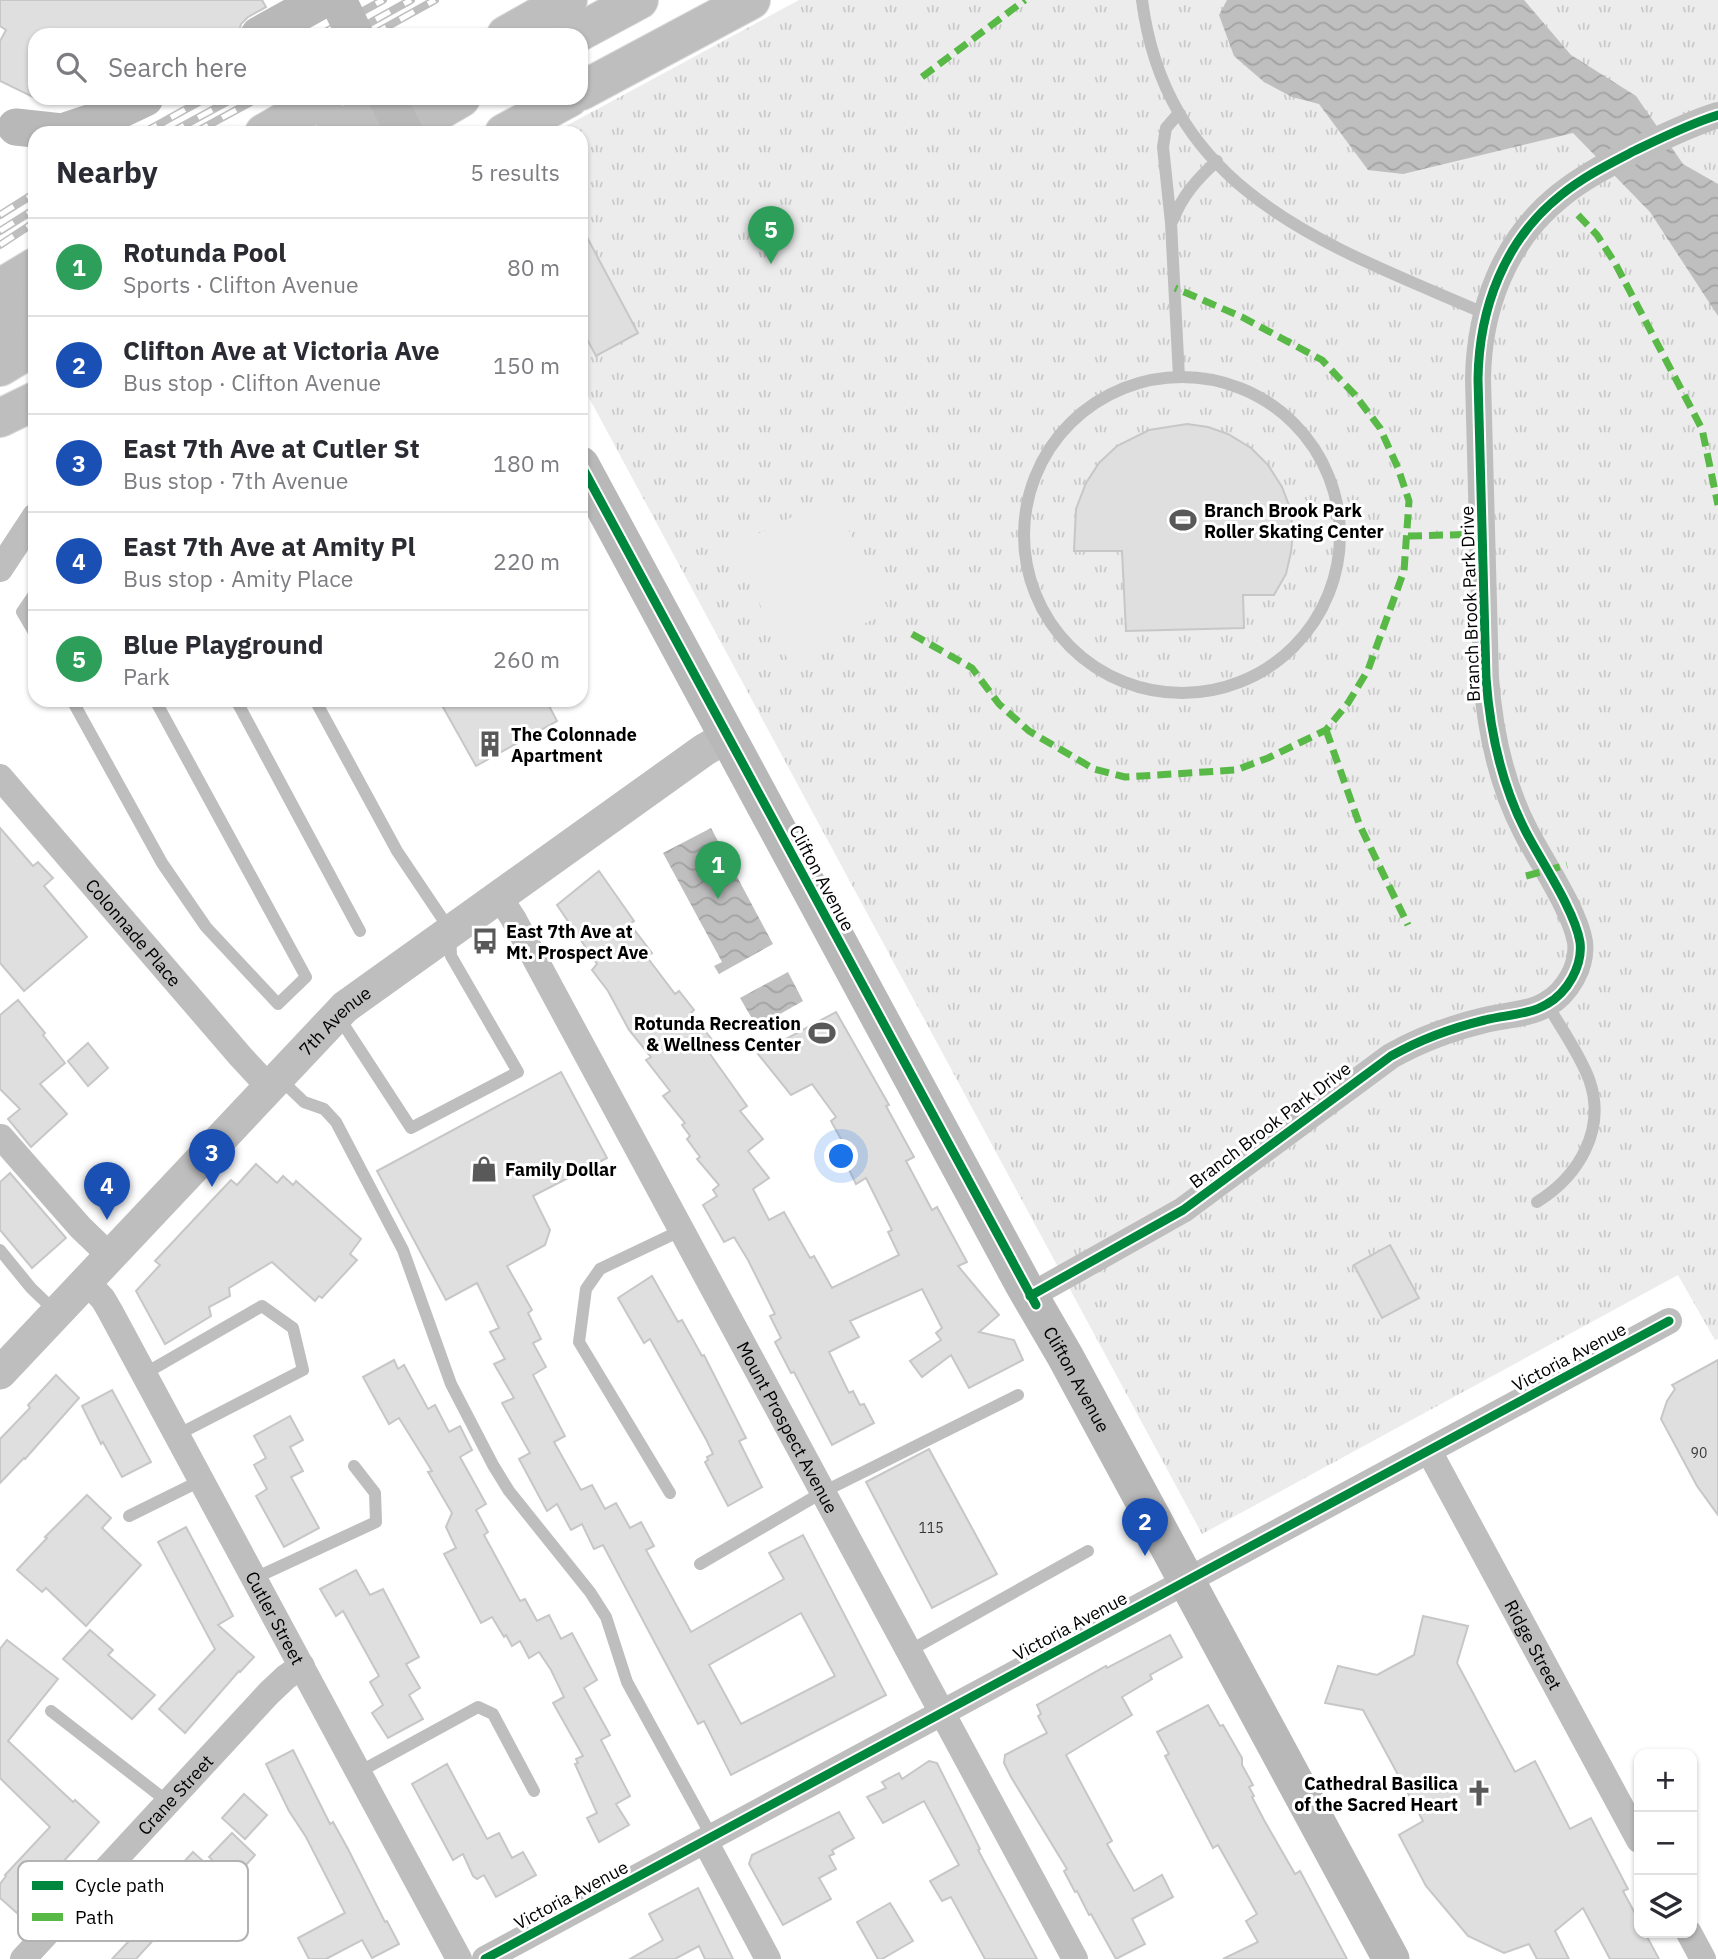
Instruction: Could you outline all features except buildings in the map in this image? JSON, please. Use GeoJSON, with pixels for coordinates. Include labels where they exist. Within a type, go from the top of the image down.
{"type":"FeatureCollection","features":[{"type":"Feature","properties":{"kind":"highway"},"geometry":{"type":"LineString","coordinates":[[518,28],[568,0]]}},
{"type":"Feature","properties":{"kind":"highway"},"geometry":{"type":"LineString","coordinates":[[587,28],[639,0]]}},
{"type":"Feature","properties":{"kind":"highway"},"geometry":{"type":"LineString","coordinates":[[588,88],[751,0]]}},
{"type":"Feature","properties":{"kind":"highway"},"geometry":{"type":"LineString","coordinates":[[276,126],[313,105]]}},
{"type":"Feature","properties":{"kind":"highway"},"geometry":{"type":"LineString","coordinates":[[346,126],[384,105]]}},
{"type":"Feature","properties":{"kind":"highway"},"geometry":{"type":"LineString","coordinates":[[415,126],[449,105]]}},
{"type":"Feature","properties":{"kind":"highway"},"geometry":{"type":"LineString","coordinates":[[517,126],[556,105]]}},
{"type":"Feature","properties":{"kind":"highway"},"geometry":{"type":"LineString","coordinates":[[0,288],[28,271]]}},
{"type":"Feature","properties":{"kind":"highway"},"geometry":{"type":"LineString","coordinates":[[0,328],[28,311]]}},
{"type":"Feature","properties":{"kind":"highway"},"geometry":{"type":"LineString","coordinates":[[0,367],[28,350]]}},
{"type":"Feature","properties":{"kind":"highway"},"geometry":{"type":"LineString","coordinates":[[0,418],[28,404]]}},
{"type":"Feature","properties":{"kind":"main road"},"geometry":{"type":"LineString","coordinates":[[272,28],[322,0]]}},
{"type":"Feature","properties":{"kind":"main road"},"geometry":{"type":"LineString","coordinates":[[338,0],[352,28]]}},
{"type":"Feature","properties":{"kind":"main road"},"geometry":{"type":"LineString","coordinates":[[80,126],[130,105]]}},
{"type":"Feature","properties":{"kind":"main road"},"geometry":{"type":"LineString","coordinates":[[390,105],[400,126]]}},
{"type":"Feature","properties":{"kind":"main road","name":"Clifton Avenue"},"geometry":{"type":"LineString","coordinates":[[588,486],[727,736],[1391,1959]]}},
{"type":"Feature","properties":{"kind":"street","name":"Branch Brook Park Drive"},"geometry":{"type":"LineString","coordinates":[[1030,1296],[1183,1210],[1391,1056],[1420,1040],[1451,1029],[1536,1009],[1558,996],[1572,979],[1579,961],[1580,942],[1572,919],[1519,818],[1505,782],[1490,722],[1486,678],[1478,379],[1480,340],[1500,273],[1518,240],[1544,210],[1580,181],[1637,150],[1718,115]]}},
{"type":"Feature","properties":{"kind":"street"},"geometry":{"type":"LineString","coordinates":[[0,569],[28,527]]}},
{"type":"Feature","properties":{"kind":"street","name":"7th Avenue"},"geometry":{"type":"LineString","coordinates":[[0,1373],[273,1081],[356,997],[727,736]]}},
{"type":"Feature","properties":{"kind":"street","name":"Colonnade Place"},"geometry":{"type":"LineString","coordinates":[[0,777],[273,1081]]}},
{"type":"Feature","properties":{"kind":"street","name":"Mount Prospect Avenue"},"geometry":{"type":"LineString","coordinates":[[498,895],[513,918],[1075,1959]]}},
{"type":"Feature","properties":{"kind":"street"},"geometry":{"type":"LineString","coordinates":[[1,1137],[80,1227],[110,1256]]}},
{"type":"Feature","properties":{"kind":"street","name":"Cutler Street"},"geometry":{"type":"LineString","coordinates":[[86,1281],[103,1299],[459,1959]]}},
{"type":"Feature","properties":{"kind":"street","name":"Victoria Avenue"},"geometry":{"type":"LineString","coordinates":[[485,1959],[1669,1321]]}},
{"type":"Feature","properties":{"kind":"street","name":"Ridge Street"},"geometry":{"type":"LineString","coordinates":[[1429,1451],[1634,1831]]}},
{"type":"Feature","properties":{"kind":"street","name":"Crane Street"},"geometry":{"type":"LineString","coordinates":[[114,1861],[269,1693],[302,1667]]}},
{"type":"Feature","properties":{"kind":"street"},"geometry":{"type":"LineString","coordinates":[[708,1839],[768,1959]]}},
{"type":"Feature","properties":{"kind":"street"},"geometry":{"type":"LineString","coordinates":[[1692,1938],[1703,1959]]}},
{"type":"Feature","properties":{"kind":"street","name":"Crane Street"},"geometry":{"type":"LineString","coordinates":[[23,1959],[40,1941]]}},
{"type":"Feature","properties":{"kind":"lane"},"geometry":{"type":"LineString","coordinates":[[1142,0],[1153,56],[1160,77],[1179,113],[1216,161],[1256,199],[1317,239],[1486,314]]}},
{"type":"Feature","properties":{"kind":"lane"},"geometry":{"type":"LineString","coordinates":[[1179,113],[1166,128],[1163,148],[1171,223],[1179,377]]}},
{"type":"Feature","properties":{"kind":"lane"},"geometry":{"type":"LineString","coordinates":[[1171,223],[1183,197],[1216,161]]}},
{"type":"Feature","properties":{"kind":"lane"},"geometry":{"type":"LineString","coordinates":[[1179,377],[1234,385],[1265,400],[1292,421],[1314,447],[1329,477],[1338,507],[1340,539],[1336,569],[1326,599],[1313,623],[1295,646],[1274,664],[1250,678],[1226,687],[1197,693],[1143,689],[1092,666],[1070,648],[1051,625],[1037,599],[1027,569],[1024,541],[1026,507],[1035,476],[1051,447],[1072,421],[1099,400],[1129,386],[1179,377]]}},
{"type":"Feature","properties":{"kind":"lane"},"geometry":{"type":"LineString","coordinates":[[28,603],[22,612],[28,622]]}},
{"type":"Feature","properties":{"kind":"lane"},"geometry":{"type":"LineString","coordinates":[[76,707],[170,874],[206,927],[278,1004],[306,977],[159,707]]}},
{"type":"Feature","properties":{"kind":"lane"},"geometry":{"type":"LineString","coordinates":[[240,707],[360,931]]}},
{"type":"Feature","properties":{"kind":"lane"},"geometry":{"type":"LineString","coordinates":[[319,707],[397,851],[450,930],[451,956],[518,1072],[411,1128],[337,1014]]}},
{"type":"Feature","properties":{"kind":"lane"},"geometry":{"type":"LineString","coordinates":[[1537,1202],[1558,1187],[1575,1168],[1588,1143],[1594,1120],[1594,1099],[1585,1070],[1547,1004]]}},
{"type":"Feature","properties":{"kind":"lane"},"geometry":{"type":"LineString","coordinates":[[273,1081],[304,1102],[324,1109],[336,1122],[403,1250],[449,1377],[493,1465],[509,1491],[590,1592],[606,1617],[628,1682],[708,1839]]}},
{"type":"Feature","properties":{"kind":"lane"},"geometry":{"type":"LineString","coordinates":[[670,1493],[579,1342],[586,1289],[600,1269],[682,1230]]}},
{"type":"Feature","properties":{"kind":"lane"},"geometry":{"type":"LineString","coordinates":[[0,1250],[56,1312]]}},
{"type":"Feature","properties":{"kind":"lane"},"geometry":{"type":"LineString","coordinates":[[144,1374],[262,1306],[293,1328],[303,1370],[177,1435]]}},
{"type":"Feature","properties":{"kind":"lane"},"geometry":{"type":"LineString","coordinates":[[700,1564],[823,1492],[1018,1395]]}},
{"type":"Feature","properties":{"kind":"lane"},"geometry":{"type":"LineString","coordinates":[[255,1578],[376,1522],[375,1493],[354,1466]]}},
{"type":"Feature","properties":{"kind":"lane"},"geometry":{"type":"LineString","coordinates":[[129,1516],[202,1480]]}},
{"type":"Feature","properties":{"kind":"lane"},"geometry":{"type":"LineString","coordinates":[[909,1651],[1088,1551]]}},
{"type":"Feature","properties":{"kind":"lane"},"geometry":{"type":"LineString","coordinates":[[359,1772],[478,1707],[493,1714],[534,1791]]}},
{"type":"Feature","properties":{"kind":"lane"},"geometry":{"type":"LineString","coordinates":[[51,1711],[168,1802]]}},
{"type":"Feature","properties":{"kind":"green space"},"geometry":{"type":"Polygon","coordinates":[[[799,0],[1718,0],[1718,1339],[1715,1340],[1678,1275],[1202,1534],[588,396],[588,126],[566,126],[799,0]]]}},
{"type":"Feature","properties":{"kind":"green space"},"geometry":{"type":"Polygon","coordinates":[[[832,497],[889,611],[789,662],[731,547],[832,497]]]}},
{"type":"Feature","properties":{"kind":"water"},"geometry":{"type":"Polygon","coordinates":[[[1227,0],[1524,0],[1571,55],[1636,96],[1683,164],[1718,184],[1718,316],[1650,212],[1573,133],[1403,174],[1368,170],[1319,104],[1292,97],[1264,82],[1234,56],[1219,15],[1227,0]]]}},
{"type":"Feature","properties":{"kind":"water"},"geometry":{"type":"Polygon","coordinates":[[[711,828],[773,944],[719,974],[714,966],[722,962],[663,853],[711,828]]]}},
{"type":"Feature","properties":{"kind":"water"},"geometry":{"type":"Polygon","coordinates":[[[788,972],[803,1001],[757,1027],[740,998],[788,972]]]}},
{"type":"Feature","properties":{"kind":"railway"},"geometry":{"type":"LineString","coordinates":[[333,28],[383,0]]}},
{"type":"Feature","properties":{"kind":"railway"},"geometry":{"type":"LineString","coordinates":[[361,28],[411,0]]}},
{"type":"Feature","properties":{"kind":"railway"},"geometry":{"type":"LineString","coordinates":[[385,28],[435,0]]}},
{"type":"Feature","properties":{"kind":"railway"},"geometry":{"type":"LineString","coordinates":[[156,126],[193,105]]}},
{"type":"Feature","properties":{"kind":"railway"},"geometry":{"type":"LineString","coordinates":[[183,126],[221,105]]}},
{"type":"Feature","properties":{"kind":"railway"},"geometry":{"type":"LineString","coordinates":[[207,126],[245,105]]}},
{"type":"Feature","properties":{"kind":"railway"},"geometry":{"type":"LineString","coordinates":[[0,215],[28,197]]}},
{"type":"Feature","properties":{"kind":"railway"},"geometry":{"type":"LineString","coordinates":[[0,231],[28,213]]}},
{"type":"Feature","properties":{"kind":"railway"},"geometry":{"type":"LineString","coordinates":[[0,245],[28,227]]}},
{"type":"Feature","properties":{"kind":"marked path"},"geometry":{"type":"LineString","coordinates":[[922,77],[1025,0]]}},
{"type":"Feature","properties":{"kind":"marked path"},"geometry":{"type":"LineString","coordinates":[[1578,215],[1597,235],[1615,263],[1702,429],[1718,505]]}},
{"type":"Feature","properties":{"kind":"marked path"},"geometry":{"type":"LineString","coordinates":[[912,634],[972,668],[999,704],[1029,731],[1094,769],[1125,777],[1236,770],[1326,730],[1348,703],[1368,670],[1404,571],[1409,501],[1398,468],[1380,428],[1355,395],[1322,360],[1242,317],[1175,288]]}},
{"type":"Feature","properties":{"kind":"marked path"},"geometry":{"type":"LineString","coordinates":[[1408,536],[1483,534]]}},
{"type":"Feature","properties":{"kind":"marked path"},"geometry":{"type":"LineString","coordinates":[[1326,730],[1360,826],[1408,925]]}},
{"type":"Feature","properties":{"kind":"marked path"},"geometry":{"type":"LineString","coordinates":[[1526,876],[1567,865]]}},
{"type":"Feature","properties":{"kind":"cycle path"},"geometry":{"type":"LineString","coordinates":[[1030,1296],[1183,1210],[1391,1056],[1448,1030],[1540,1008],[1561,993],[1572,978],[1580,951],[1577,930],[1565,901],[1517,814],[1503,776],[1490,718],[1486,678],[1478,379],[1483,327],[1498,278],[1524,233],[1541,213],[1569,188],[1606,166],[1675,132],[1718,115]]}},
{"type":"Feature","properties":{"kind":"cycle path"},"geometry":{"type":"LineString","coordinates":[[588,478],[1036,1305]]}},
{"type":"Feature","properties":{"kind":"cycle path"},"geometry":{"type":"LineString","coordinates":[[485,1959],[1669,1321]]}},
{"type":"Feature","properties":{"kind":"place","name":"Blue Playground"},"geometry":{"type":"Point","coordinates":[771,264]}},
{"type":"Feature","properties":{"kind":"place","name":"Branch Brook Park Roller Skating Center"},"geometry":{"type":"Point","coordinates":[1183,520]}},
{"type":"Feature","properties":{"kind":"place","name":"The Colonnade Apartment"},"geometry":{"type":"Point","coordinates":[490,744]}},
{"type":"Feature","properties":{"kind":"place","name":"Rotunda Pool"},"geometry":{"type":"Point","coordinates":[718,899]}},
{"type":"Feature","properties":{"kind":"place","name":"East 7th Ave at Mt. Prospect Ave"},"geometry":{"type":"Point","coordinates":[485,941]}},
{"type":"Feature","properties":{"kind":"place","name":"Rotunda Recreation & Wellness Center"},"geometry":{"type":"Point","coordinates":[822,1033]}},
{"type":"Feature","properties":{"kind":"place","name":"Family Dollar"},"geometry":{"type":"Point","coordinates":[484,1169]}},
{"type":"Feature","properties":{"kind":"place","name":"East 7th Ave at Cutler St"},"geometry":{"type":"Point","coordinates":[212,1187]}},
{"type":"Feature","properties":{"kind":"place","name":"East 7th Ave at Amity Pl"},"geometry":{"type":"Point","coordinates":[107,1220]}},
{"type":"Feature","properties":{"kind":"place","name":"Clifton Ave at Victoria Ave"},"geometry":{"type":"Point","coordinates":[1145,1556]}},
{"type":"Feature","properties":{"kind":"place","name":"Cathedral Basilica of the Sacred Heart"},"geometry":{"type":"Point","coordinates":[1479,1793]}}]}
